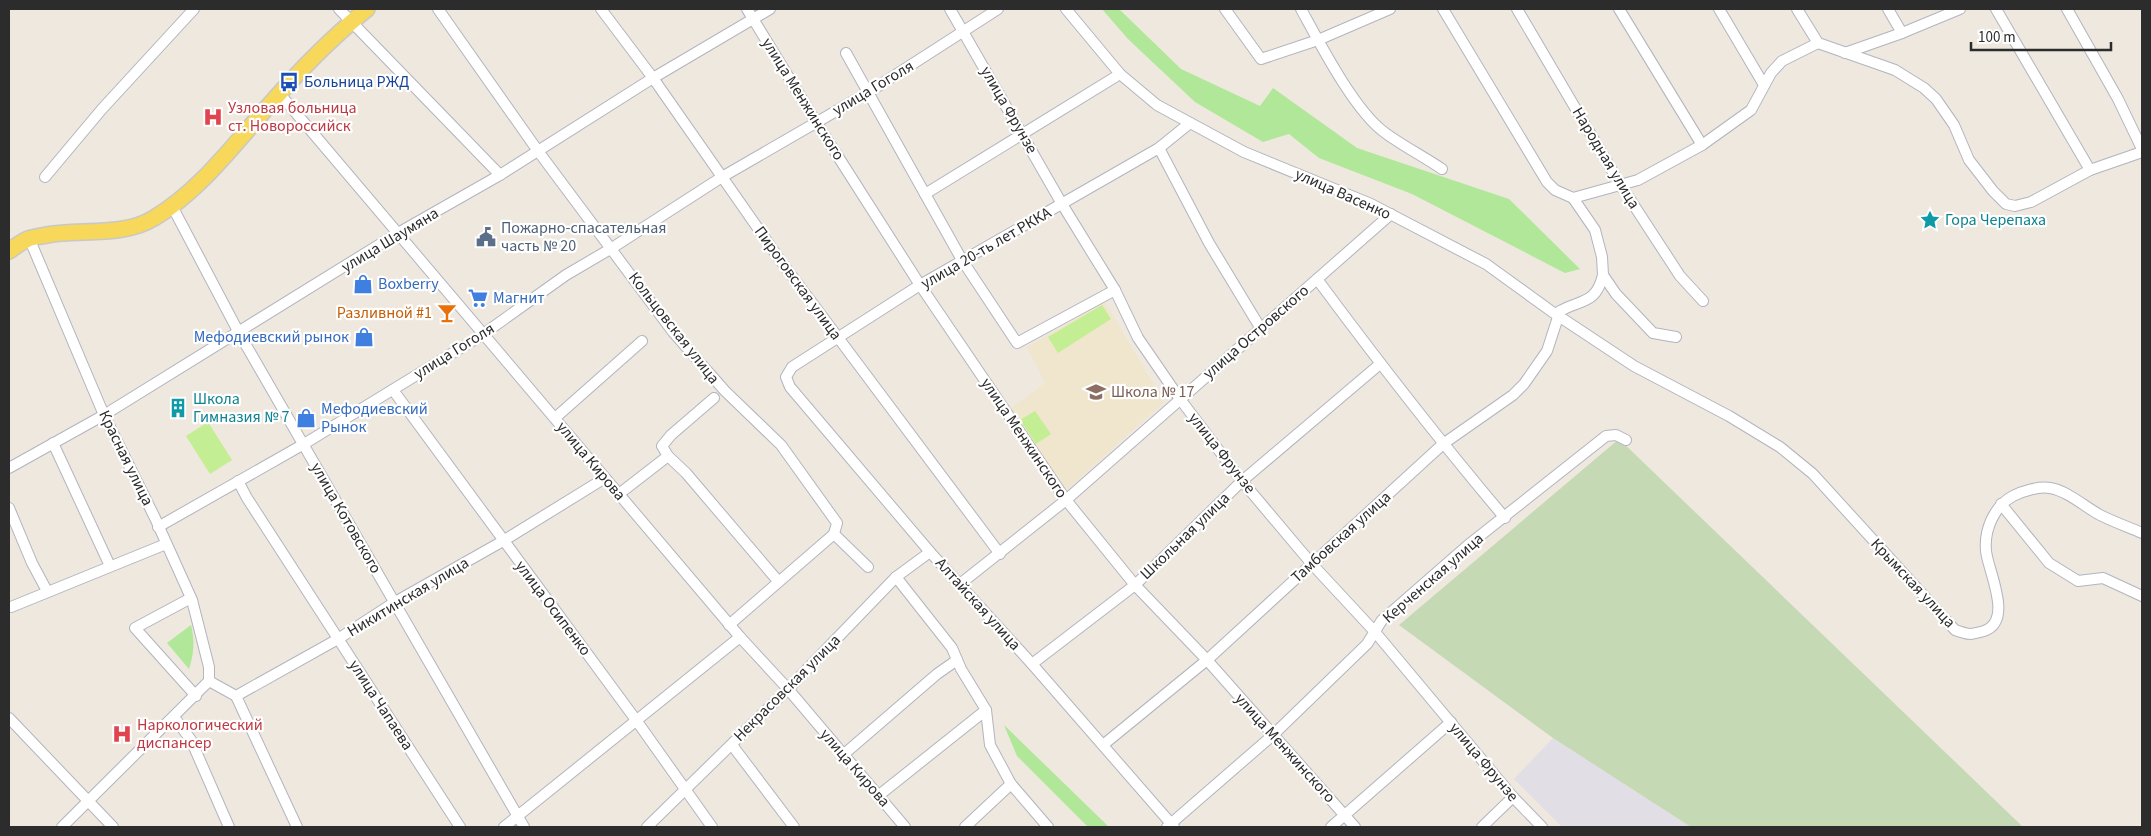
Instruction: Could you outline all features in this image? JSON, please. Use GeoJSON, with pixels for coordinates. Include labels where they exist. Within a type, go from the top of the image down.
{"type":"FeatureCollection","features":[{"type":"Feature","properties":{"kind":"main road"},"geometry":{"type":"LineString","coordinates":[[9,251],[29,238],[60,233],[100,232],[153,220],[172,206],[210,172],[279,94],[351,22],[367,9]]}},
{"type":"Feature","properties":{"kind":"street"},"geometry":{"type":"LineString","coordinates":[[45,177],[102,109],[194,9]]}},
{"type":"Feature","properties":{"kind":"street"},"geometry":{"type":"LineString","coordinates":[[339,9],[500,175]]}},
{"type":"Feature","properties":{"kind":"street","name":"Кольцовская улица"},"geometry":{"type":"LineString","coordinates":[[438,9],[538,151],[673,332],[725,391],[781,445],[837,523],[834,534]]}},
{"type":"Feature","properties":{"kind":"street","name":"Пироговская улица"},"geometry":{"type":"LineString","coordinates":[[601,9],[653,78],[838,338],[1000,554]]}},
{"type":"Feature","properties":{"kind":"street","name":"улица Менжинского"},"geometry":{"type":"LineString","coordinates":[[747,9],[816,122],[920,285],[1066,500],[1135,585],[1206,660],[1356,827]]}},
{"type":"Feature","properties":{"kind":"street","name":"улица Шаумяна"},"geometry":{"type":"LineString","coordinates":[[9,468],[104,415],[398,234],[500,175],[653,78],[770,9]]}},
{"type":"Feature","properties":{"kind":"street","name":"улица Фрунзе"},"geometry":{"type":"LineString","coordinates":[[950,9],[1062,204],[1115,290],[1138,338],[1180,399],[1242,481],[1311,564],[1375,632],[1513,797],[1542,827]]}},
{"type":"Feature","properties":{"kind":"street","name":"улица Гоголя"},"geometry":{"type":"LineString","coordinates":[[158,527],[304,444],[393,390],[482,335],[566,275],[612,248],[722,177],[869,92],[998,9]]}},
{"type":"Feature","properties":{"kind":"street","name":"улица Васенко"},"geometry":{"type":"LineString","coordinates":[[1066,9],[1120,74],[1157,105],[1244,152],[1371,204],[1486,264],[1557,316],[1634,366]]}},
{"type":"Feature","properties":{"kind":"street"},"geometry":{"type":"LineString","coordinates":[[1225,9],[1261,59],[1318,40],[1390,9]]}},
{"type":"Feature","properties":{"kind":"street"},"geometry":{"type":"LineString","coordinates":[[1301,9],[1318,40],[1369,118],[1384,132],[1442,169]]}},
{"type":"Feature","properties":{"kind":"street"},"geometry":{"type":"LineString","coordinates":[[1443,9],[1547,182],[1555,190],[1573,198],[1595,230],[1602,257],[1603,275],[1600,288],[1582,303],[1560,311],[1557,316]]}},
{"type":"Feature","properties":{"kind":"street","name":"Народная улица"},"geometry":{"type":"LineString","coordinates":[[1517,9],[1620,184],[1680,276],[1703,301]]}},
{"type":"Feature","properties":{"kind":"street"},"geometry":{"type":"LineString","coordinates":[[1619,9],[1702,145]]}},
{"type":"Feature","properties":{"kind":"street"},"geometry":{"type":"LineString","coordinates":[[1719,9],[1764,85]]}},
{"type":"Feature","properties":{"kind":"street"},"geometry":{"type":"LineString","coordinates":[[1797,9],[1818,43],[1895,70],[1924,88],[1936,99],[1954,125],[1969,160],[1992,191],[2006,204],[2015,206],[2031,202],[2090,170],[2142,150],[2118,99],[2067,9]]}},
{"type":"Feature","properties":{"kind":"street"},"geometry":{"type":"LineString","coordinates":[[1888,9],[1902,33]]}},
{"type":"Feature","properties":{"kind":"street"},"geometry":{"type":"LineString","coordinates":[[1845,52],[1902,33],[1960,9]]}},
{"type":"Feature","properties":{"kind":"street"},"geometry":{"type":"LineString","coordinates":[[1996,9],[2090,170]]}},
{"type":"Feature","properties":{"kind":"street"},"geometry":{"type":"LineString","coordinates":[[1573,198],[1638,180],[1702,145],[1751,110],[1771,73],[1782,61],[1818,43]]}},
{"type":"Feature","properties":{"kind":"street"},"geometry":{"type":"LineString","coordinates":[[846,53],[962,260],[1017,343],[1115,290]]}},
{"type":"Feature","properties":{"kind":"street"},"geometry":{"type":"LineString","coordinates":[[925,194],[1120,74]]}},
{"type":"Feature","properties":{"kind":"street","name":"улица Кирова"},"geometry":{"type":"LineString","coordinates":[[279,94],[482,335],[905,827]]}},
{"type":"Feature","properties":{"kind":"street","name":"улица 20-ть лет РККА"},"geometry":{"type":"LineString","coordinates":[[786,378],[792,367],[920,285],[1159,148],[1190,123]]}},
{"type":"Feature","properties":{"kind":"street"},"geometry":{"type":"LineString","coordinates":[[1159,148],[1209,243],[1261,328]]}},
{"type":"Feature","properties":{"kind":"street","name":"улица Котовского"},"geometry":{"type":"LineString","coordinates":[[172,206],[239,333],[524,827]]}},
{"type":"Feature","properties":{"kind":"street","name":"улица Островского"},"geometry":{"type":"LineString","coordinates":[[960,584],[1066,500],[1391,214]]}},
{"type":"Feature","properties":{"kind":"street","name":"Красная улица"},"geometry":{"type":"LineString","coordinates":[[29,238],[104,415],[191,598],[209,667],[210,681]]}},
{"type":"Feature","properties":{"kind":"street"},"geometry":{"type":"LineString","coordinates":[[1603,275],[1616,294],[1653,333],[1676,338]]}},
{"type":"Feature","properties":{"kind":"street"},"geometry":{"type":"LineString","coordinates":[[1317,279],[1380,364],[1443,444],[1505,518]]}},
{"type":"Feature","properties":{"kind":"street","name":"Тамбовская улица"},"geometry":{"type":"LineString","coordinates":[[1103,745],[1206,660],[1443,444],[1513,395],[1524,384],[1547,351],[1556,329],[1557,316]]}},
{"type":"Feature","properties":{"kind":"street"},"geometry":{"type":"LineString","coordinates":[[555,418],[642,341]]}},
{"type":"Feature","properties":{"kind":"street","name":"Школьная улица"},"geometry":{"type":"LineString","coordinates":[[1032,664],[1135,585],[1242,481],[1380,364]]}},
{"type":"Feature","properties":{"kind":"street","name":"Крымская улица"},"geometry":{"type":"LineString","coordinates":[[1634,366],[1729,416],[1780,446],[1813,474],[1956,630],[1970,636],[1988,630],[1997,618],[1997,592],[1986,550],[1990,523],[2001,504]]}},
{"type":"Feature","properties":{"kind":"street","name":"Алтайская улица"},"geometry":{"type":"LineString","coordinates":[[786,378],[790,387],[930,552],[1032,664],[1171,826]]}},
{"type":"Feature","properties":{"kind":"street","name":"улица Осипенко"},"geometry":{"type":"LineString","coordinates":[[393,390],[636,720],[685,792],[712,827]]}},
{"type":"Feature","properties":{"kind":"street"},"geometry":{"type":"LineString","coordinates":[[714,398],[671,435],[662,446],[668,456],[686,473],[778,581]]}},
{"type":"Feature","properties":{"kind":"street","name":"Керченская улица"},"geometry":{"type":"LineString","coordinates":[[1171,826],[1273,735],[1367,644],[1388,615],[1467,546],[1505,518],[1606,436],[1616,435],[1626,440]]}},
{"type":"Feature","properties":{"kind":"street"},"geometry":{"type":"LineString","coordinates":[[53,443],[110,566]]}},
{"type":"Feature","properties":{"kind":"street"},"geometry":{"type":"LineString","coordinates":[[618,494],[668,456]]}},
{"type":"Feature","properties":{"kind":"street","name":"Никитинская улица"},"geometry":{"type":"LineString","coordinates":[[236,696],[338,639],[395,602],[504,541],[605,478]]}},
{"type":"Feature","properties":{"kind":"street","name":"улица Чапаева"},"geometry":{"type":"LineString","coordinates":[[238,482],[460,827]]}},
{"type":"Feature","properties":{"kind":"street"},"geometry":{"type":"LineString","coordinates":[[2142,533],[2100,515],[2050,488],[2034,489],[2015,495],[2001,504],[2049,563],[2078,581],[2103,578],[2142,596]]}},
{"type":"Feature","properties":{"kind":"street"},"geometry":{"type":"LineString","coordinates":[[9,508],[32,562],[47,591]]}},
{"type":"Feature","properties":{"kind":"street"},"geometry":{"type":"LineString","coordinates":[[729,624],[834,534],[866,564]]}},
{"type":"Feature","properties":{"kind":"street"},"geometry":{"type":"LineString","coordinates":[[9,606],[166,544]]}},
{"type":"Feature","properties":{"kind":"street","name":"Некрасовская улица"},"geometry":{"type":"LineString","coordinates":[[647,827],[685,792],[788,689],[896,577],[930,552]]}},
{"type":"Feature","properties":{"kind":"street"},"geometry":{"type":"LineString","coordinates":[[896,577],[952,648],[986,710],[990,745],[1011,784],[1048,827]]}},
{"type":"Feature","properties":{"kind":"street"},"geometry":{"type":"LineString","coordinates":[[191,598],[135,628],[196,696]]}},
{"type":"Feature","properties":{"kind":"street"},"geometry":{"type":"LineString","coordinates":[[504,827],[740,637]]}},
{"type":"Feature","properties":{"kind":"street"},"geometry":{"type":"LineString","coordinates":[[843,755],[937,674],[957,660]]}},
{"type":"Feature","properties":{"kind":"street"},"geometry":{"type":"LineString","coordinates":[[62,827],[210,681],[236,696],[297,827]]}},
{"type":"Feature","properties":{"kind":"street"},"geometry":{"type":"LineString","coordinates":[[878,796],[986,710]]}},
{"type":"Feature","properties":{"kind":"street"},"geometry":{"type":"LineString","coordinates":[[174,717],[191,740],[230,827]]}},
{"type":"Feature","properties":{"kind":"street"},"geometry":{"type":"LineString","coordinates":[[9,718],[113,827]]}},
{"type":"Feature","properties":{"kind":"street"},"geometry":{"type":"LineString","coordinates":[[1331,827],[1451,722]]}},
{"type":"Feature","properties":{"kind":"street"},"geometry":{"type":"LineString","coordinates":[[732,745],[794,827]]}},
{"type":"Feature","properties":{"kind":"street"},"geometry":{"type":"LineString","coordinates":[[965,827],[1011,784]]}},
{"type":"Feature","properties":{"kind":"street"},"geometry":{"type":"LineString","coordinates":[[1482,827],[1513,797]]}},
{"type":"Feature","properties":{"kind":"shaded area","name":"Школа № 17"},"geometry":{"type":"Polygon","coordinates":[[[1105,302],[1164,402],[1064,492],[1009,410],[1045,383],[1027,347],[1105,302]]]}},
{"type":"Feature","properties":{"kind":"shaded area"},"geometry":{"type":"Polygon","coordinates":[[[1553,738],[1691,827],[1562,827],[1514,779],[1553,738]]]}},
{"type":"Feature","properties":{"kind":"green space"},"geometry":{"type":"Polygon","coordinates":[[[1102,9],[1119,9],[1181,69],[1260,106],[1273,88],[1357,148],[1509,199],[1580,269],[1565,273],[1412,194],[1319,158],[1289,134],[1263,142],[1195,102],[1128,39],[1102,9]]]}},
{"type":"Feature","properties":{"kind":"green space"},"geometry":{"type":"Polygon","coordinates":[[[1102,305],[1111,319],[1058,353],[1048,337],[1102,305]]]}},
{"type":"Feature","properties":{"kind":"green space"},"geometry":{"type":"Polygon","coordinates":[[[1035,411],[1051,434],[1036,444],[1020,420],[1035,411]]]}},
{"type":"Feature","properties":{"kind":"green space"},"geometry":{"type":"Polygon","coordinates":[[[208,422],[232,460],[210,474],[186,436],[208,422]]]}},
{"type":"Feature","properties":{"kind":"green space"},"geometry":{"type":"Polygon","coordinates":[[[1619,439],[2023,827],[1691,827],[1553,738],[1399,625],[1619,439]]]}},
{"type":"Feature","properties":{"kind":"green space"},"geometry":{"type":"Polygon","coordinates":[[[191,625],[193,647],[189,669],[167,643],[191,625]]]}},
{"type":"Feature","properties":{"kind":"green space"},"geometry":{"type":"Polygon","coordinates":[[[1004,725],[1109,827],[1088,827],[1017,756],[1004,725]]]}},
{"type":"Feature","properties":{"kind":"place","name":"Больница РЖД"},"geometry":{"type":"Point","coordinates":[289,82]}},
{"type":"Feature","properties":{"kind":"place","name":"Узловая больница ст. Новороссийск"},"geometry":{"type":"Point","coordinates":[213,117]}},
{"type":"Feature","properties":{"kind":"place","name":"Гора Черепаха"},"geometry":{"type":"Point","coordinates":[1930,220]}},
{"type":"Feature","properties":{"kind":"place","name":"Пожарно-спасательная часть № 20"},"geometry":{"type":"Point","coordinates":[486,237]}},
{"type":"Feature","properties":{"kind":"place","name":"Boxberry"},"geometry":{"type":"Point","coordinates":[363,284]}},
{"type":"Feature","properties":{"kind":"place","name":"Магнит"},"geometry":{"type":"Point","coordinates":[478,298]}},
{"type":"Feature","properties":{"kind":"place","name":"Разливной #1"},"geometry":{"type":"Point","coordinates":[447,313]}},
{"type":"Feature","properties":{"kind":"place","name":"Мефодиевский рынок"},"geometry":{"type":"Point","coordinates":[364,337]}},
{"type":"Feature","properties":{"kind":"place","name":"Школа № 17"},"geometry":{"type":"Point","coordinates":[1096,392]}},
{"type":"Feature","properties":{"kind":"place","name":"Школа Гимназия № 7"},"geometry":{"type":"Point","coordinates":[178,408]}},
{"type":"Feature","properties":{"kind":"place","name":"Мефодиевский Рынок"},"geometry":{"type":"Point","coordinates":[306,418]}},
{"type":"Feature","properties":{"kind":"place","name":"Наркологический диспансер"},"geometry":{"type":"Point","coordinates":[122,734]}}]}
